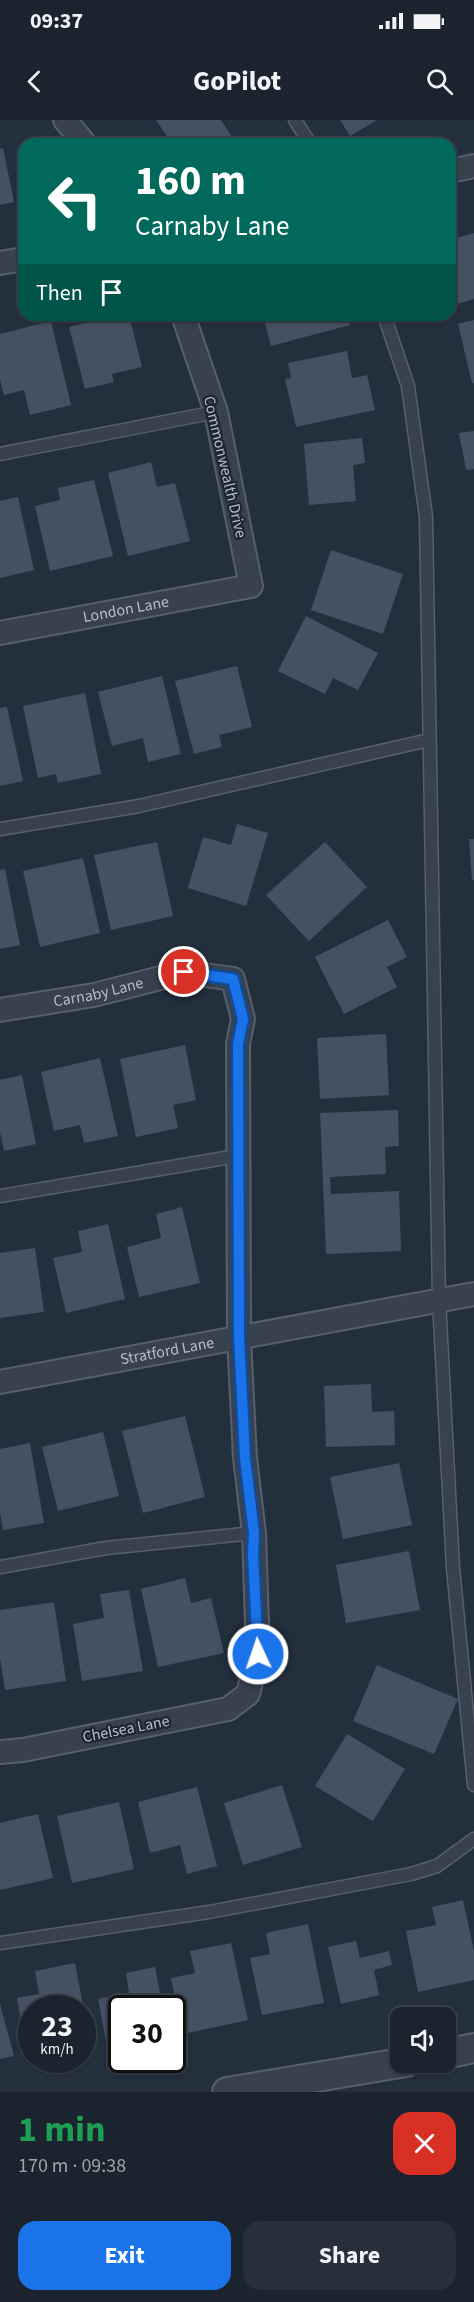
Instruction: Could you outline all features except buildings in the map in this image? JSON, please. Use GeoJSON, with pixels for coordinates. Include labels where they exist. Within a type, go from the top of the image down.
{"type":"FeatureCollection","features":[{"type":"Feature","properties":{"kind":"street"},"geometry":{"type":"LineString","coordinates":[[65,120],[80,138]]}},
{"type":"Feature","properties":{"kind":"street"},"geometry":{"type":"LineString","coordinates":[[456,170],[474,166]]}},
{"type":"Feature","properties":{"kind":"street"},"geometry":{"type":"LineString","coordinates":[[0,263],[18,260]]}},
{"type":"Feature","properties":{"kind":"street","name":"Commonwealth Drive"},"geometry":{"type":"LineString","coordinates":[[185,321],[216,412],[251,586]]}},
{"type":"Feature","properties":{"kind":"street","name":"London Lane"},"geometry":{"type":"LineString","coordinates":[[0,633],[251,586]]}},
{"type":"Feature","properties":{"kind":"street","name":"Carnaby Lane"},"geometry":{"type":"LineString","coordinates":[[0,1010],[94,995],[184,972],[233,979],[243,1019],[238,1044],[237,1156]]}},
{"type":"Feature","properties":{"kind":"street"},"geometry":{"type":"LineString","coordinates":[[237,1156],[239,1337],[245,1458],[254,1533]]}},
{"type":"Feature","properties":{"kind":"street","name":"Stratford Lane"},"geometry":{"type":"LineString","coordinates":[[0,1382],[474,1294]]}},
{"type":"Feature","properties":{"kind":"street","name":"Chelsea Lane"},"geometry":{"type":"LineString","coordinates":[[0,1752],[23,1750],[228,1709],[248,1694],[258,1654],[254,1533]]}},
{"type":"Feature","properties":{"kind":"street"},"geometry":{"type":"LineString","coordinates":[[456,2052],[474,2048]]}},
{"type":"Feature","properties":{"kind":"street"},"geometry":{"type":"LineString","coordinates":[[227,2092],[390,2065]]}},
{"type":"Feature","properties":{"kind":"lane"},"geometry":{"type":"LineString","coordinates":[[295,120],[306,138]]}},
{"type":"Feature","properties":{"kind":"lane"},"geometry":{"type":"LineString","coordinates":[[386,321],[408,386],[426,517],[439,1300],[453,1568],[474,1785]]}},
{"type":"Feature","properties":{"kind":"lane"},"geometry":{"type":"LineString","coordinates":[[0,454],[216,412]]}},
{"type":"Feature","properties":{"kind":"lane"},"geometry":{"type":"LineString","coordinates":[[0,829],[139,806],[429,740]]}},
{"type":"Feature","properties":{"kind":"lane"},"geometry":{"type":"LineString","coordinates":[[0,1196],[237,1156]]}},
{"type":"Feature","properties":{"kind":"lane"},"geometry":{"type":"LineString","coordinates":[[0,1567],[106,1548],[254,1533]]}},
{"type":"Feature","properties":{"kind":"lane"},"geometry":{"type":"LineString","coordinates":[[0,1943],[209,1912],[411,1875],[437,1866],[474,1839]]}},
{"type":"Feature","properties":{"kind":"route"},"geometry":{"type":"LineString","coordinates":[[184,972],[233,979],[243,1019],[238,1044],[239,1337],[245,1458],[254,1533],[258,1654]]}}]}
